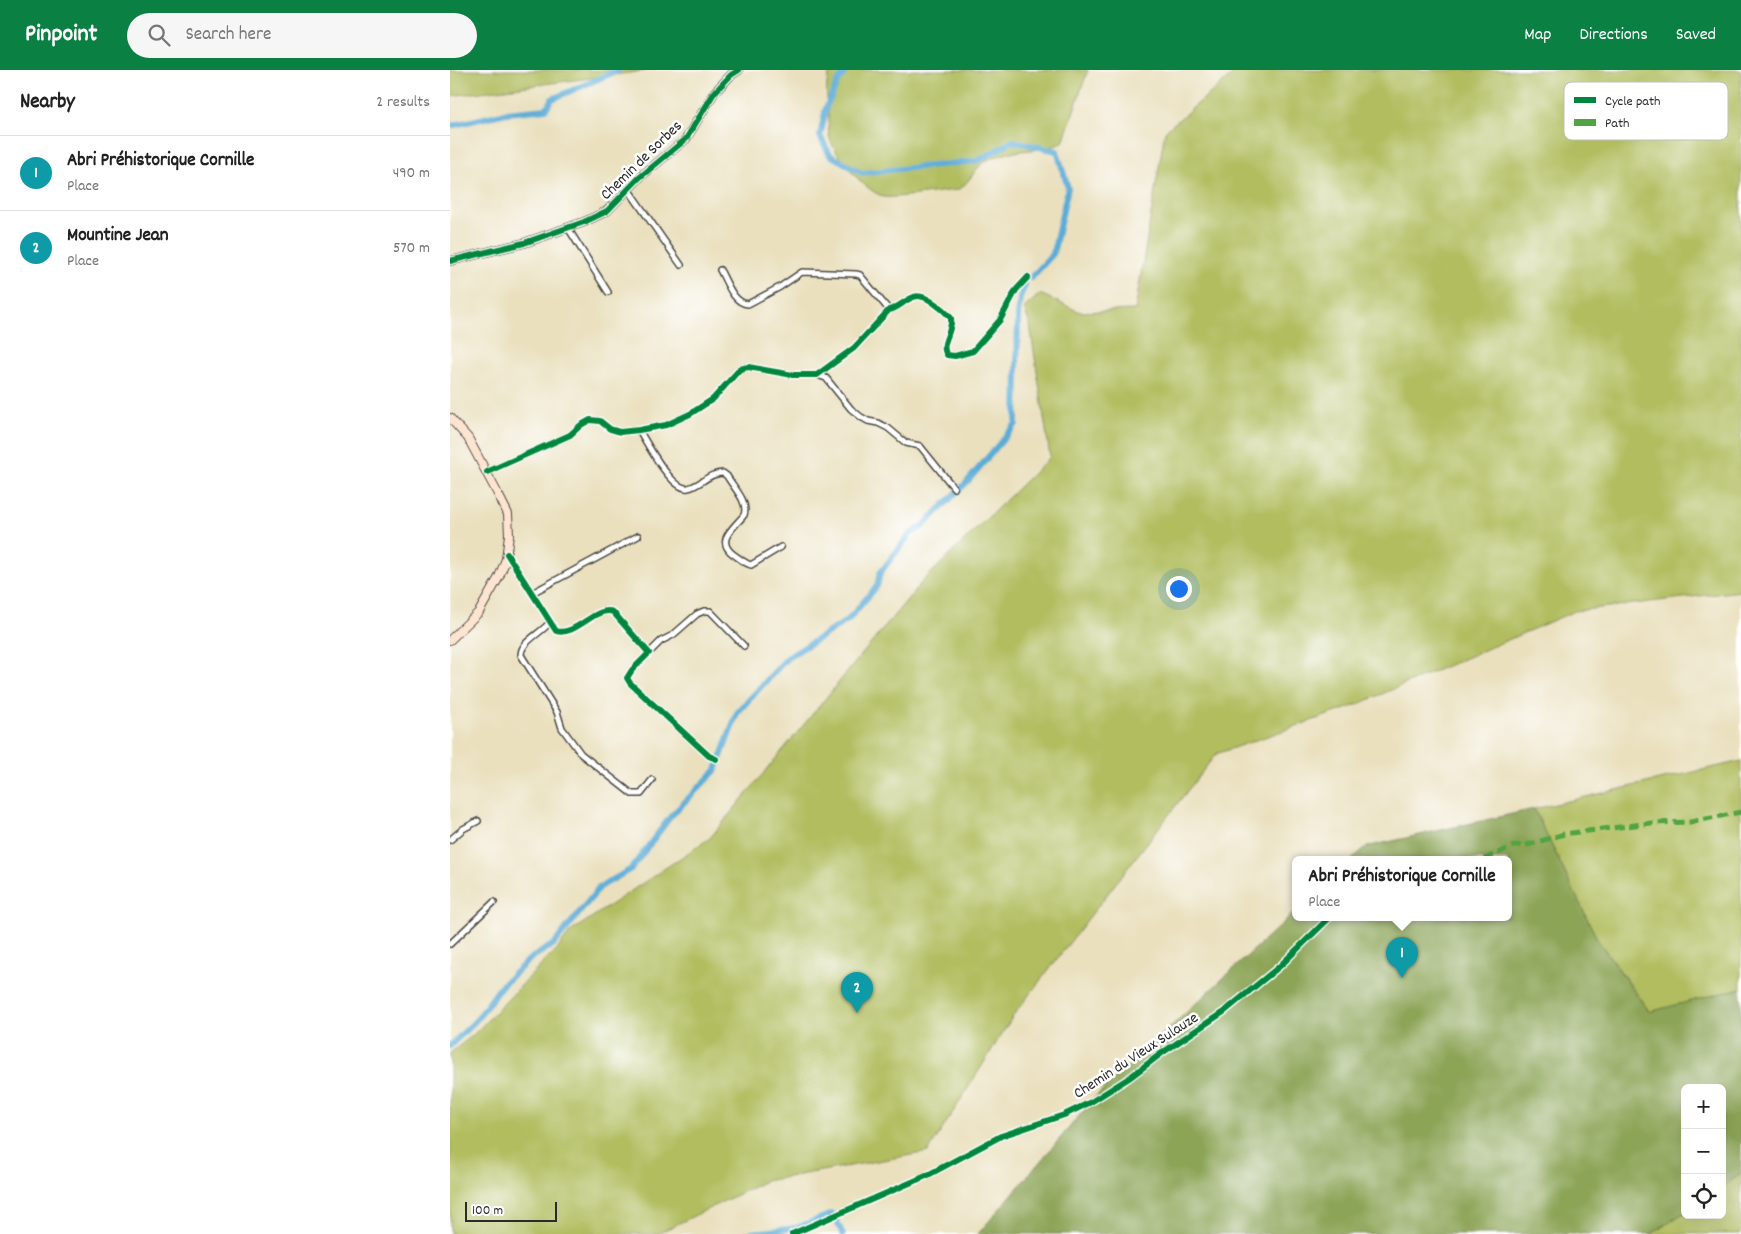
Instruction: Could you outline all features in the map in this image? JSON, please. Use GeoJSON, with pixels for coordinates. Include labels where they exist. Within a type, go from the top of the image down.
{"type":"FeatureCollection","features":[{"type":"Feature","properties":{"kind":"street","name":"Chemin de Sorbes"},"geometry":{"type":"LineString","coordinates":[[450,262],[524,243],[584,222],[607,211],[638,178],[686,139],[714,93],[731,75],[739,70]]}},
{"type":"Feature","properties":{"kind":"street"},"geometry":{"type":"LineString","coordinates":[[628,189],[681,265]]}},
{"type":"Feature","properties":{"kind":"street"},"geometry":{"type":"LineString","coordinates":[[568,228],[608,292]]}},
{"type":"Feature","properties":{"kind":"street"},"geometry":{"type":"LineString","coordinates":[[720,270],[736,300],[742,304],[748,304],[780,287],[802,272],[856,274],[860,275],[888,310]]}},
{"type":"Feature","properties":{"kind":"street"},"geometry":{"type":"LineString","coordinates":[[817,375],[854,348],[888,310],[895,309],[915,296],[921,296],[936,305],[951,318],[952,326],[944,344],[945,352],[948,355],[955,356],[974,351],[1000,320],[1016,290],[1028,277]]}},
{"type":"Feature","properties":{"kind":"street"},"geometry":{"type":"LineString","coordinates":[[486,472],[570,435],[590,420],[600,421],[610,429],[620,432],[666,424],[690,414],[713,398],[740,370],[748,367],[792,375],[817,375],[826,378],[851,409],[861,417],[868,421],[878,422],[906,443],[920,446],[954,488]]}},
{"type":"Feature","properties":{"kind":"street"},"geometry":{"type":"LineString","coordinates":[[450,418],[468,438],[508,514],[509,535],[507,554],[499,577],[479,612],[450,640]]}},
{"type":"Feature","properties":{"kind":"street"},"geometry":{"type":"LineString","coordinates":[[639,430],[672,480],[680,487],[686,489],[713,474],[723,472],[727,476],[743,502],[746,511],[725,537],[727,549],[746,564],[751,565],[781,547]]}},
{"type":"Feature","properties":{"kind":"street"},"geometry":{"type":"LineString","coordinates":[[532,594],[638,536]]}},
{"type":"Feature","properties":{"kind":"street"},"geometry":{"type":"LineString","coordinates":[[507,554],[556,630],[566,632],[605,610],[609,610],[613,612],[649,653]]}},
{"type":"Feature","properties":{"kind":"street"},"geometry":{"type":"LineString","coordinates":[[716,759],[709,756],[630,683],[627,678],[632,670],[662,640],[704,611],[710,611],[744,646]]}},
{"type":"Feature","properties":{"kind":"street"},"geometry":{"type":"LineString","coordinates":[[550,622],[544,630],[524,644],[521,649],[521,655],[557,712],[562,728],[581,754],[632,794],[641,794],[652,780]]}},
{"type":"Feature","properties":{"kind":"street"},"geometry":{"type":"LineString","coordinates":[[450,840],[462,829],[478,821]]}},
{"type":"Feature","properties":{"kind":"street"},"geometry":{"type":"LineString","coordinates":[[451,942],[494,902]]}},
{"type":"Feature","properties":{"kind":"street","name":"Chemin du Vieux Sulauze"},"geometry":{"type":"LineString","coordinates":[[792,1234],[926,1176],[1001,1136],[1064,1115],[1091,1102],[1129,1078],[1232,1005],[1280,966],[1326,921]]}},
{"type":"Feature","properties":{"kind":"green space"},"geometry":{"type":"Polygon","coordinates":[[[450,70],[646,70],[450,96],[450,70]]]}},
{"type":"Feature","properties":{"kind":"green space"},"geometry":{"type":"Polygon","coordinates":[[[831,70],[1088,70],[1063,142],[1048,148],[1014,152],[991,158],[985,161],[966,183],[957,190],[884,197],[868,188],[853,174],[831,142],[827,81],[831,70]]]}},
{"type":"Feature","properties":{"kind":"green space"},"geometry":{"type":"Polygon","coordinates":[[[1238,70],[1741,70],[1741,591],[1575,611],[1354,706],[1216,754],[1015,1013],[928,1152],[765,1181],[657,1234],[450,1234],[450,1053],[473,1035],[559,947],[570,932],[710,838],[921,583],[1050,457],[1030,325],[1024,308],[1040,294],[1080,312],[1135,310],[1165,131],[1238,70]]]}},
{"type":"Feature","properties":{"kind":"green space"},"geometry":{"type":"Polygon","coordinates":[[[1741,761],[1741,988],[1650,1012],[1597,939],[1534,809],[1741,761]]]}},
{"type":"Feature","properties":{"kind":"green space"},"geometry":{"type":"Polygon","coordinates":[[[1534,809],[1597,939],[1649,1012],[1741,988],[1741,1174],[1726,1184],[1726,1084],[1681,1084],[1681,1215],[1651,1234],[978,1234],[1098,1094],[1292,915],[1292,921],[1512,921],[1512,856],[1356,856],[1366,847],[1534,809]]]}},
{"type":"Feature","properties":{"kind":"green space"},"geometry":{"type":"Polygon","coordinates":[[[1741,1174],[1741,1234],[1651,1234],[1681,1215],[1681,1219],[1726,1219],[1726,1184],[1741,1174]]]}},
{"type":"Feature","properties":{"kind":"waterway"},"geometry":{"type":"LineString","coordinates":[[450,126],[506,113],[546,109],[552,99],[619,70]]}},
{"type":"Feature","properties":{"kind":"waterway"},"geometry":{"type":"LineString","coordinates":[[847,70],[838,81],[826,108],[820,136],[830,155],[862,173],[977,161],[1013,141],[1057,151],[1068,188],[1053,254],[1031,278]]}},
{"type":"Feature","properties":{"kind":"waterway"},"geometry":{"type":"LineString","coordinates":[[450,1046],[478,1018],[501,986],[531,958],[554,944],[600,887],[631,869],[671,816],[716,770],[737,713],[787,658],[848,620],[877,586],[880,573],[910,534],[922,527],[967,482],[1016,424],[1018,316],[1020,297],[1025,285]]}},
{"type":"Feature","properties":{"kind":"waterway"},"geometry":{"type":"LineString","coordinates":[[745,1234],[796,1228],[832,1214]]}},
{"type":"Feature","properties":{"kind":"waterway"},"geometry":{"type":"LineString","coordinates":[[837,1222],[843,1234]]}},
{"type":"Feature","properties":{"kind":"marked path"},"geometry":{"type":"LineString","coordinates":[[1491,856],[1516,845],[1524,846],[1564,834],[1651,823],[1691,822],[1741,812]]}},
{"type":"Feature","properties":{"kind":"cycle path"},"geometry":{"type":"LineString","coordinates":[[450,261],[524,243],[584,222],[607,211],[639,178],[686,139],[714,93],[731,75],[739,70]]}},
{"type":"Feature","properties":{"kind":"cycle path"},"geometry":{"type":"LineString","coordinates":[[487,472],[570,435],[590,420],[600,421],[610,429],[620,432],[666,425],[690,414],[713,399],[740,369],[748,367],[793,375],[817,375],[854,348],[889,310],[918,296],[929,300],[951,318],[950,329],[945,342],[947,355],[955,356],[973,351],[1000,320],[1016,290],[1028,277]]}},
{"type":"Feature","properties":{"kind":"cycle path"},"geometry":{"type":"LineString","coordinates":[[507,554],[556,631],[571,630],[600,613],[606,611],[613,612],[649,653],[632,670],[627,678],[630,683],[709,756],[716,759]]}},
{"type":"Feature","properties":{"kind":"cycle path"},"geometry":{"type":"LineString","coordinates":[[792,1234],[926,1176],[1001,1136],[1064,1115],[1091,1102],[1225,1011],[1280,966],[1326,921]]}},
{"type":"Feature","properties":{"kind":"place","name":"Abri Préhistorique Cornille"},"geometry":{"type":"Point","coordinates":[1402,978]}},
{"type":"Feature","properties":{"kind":"place","name":"Mountine Jean"},"geometry":{"type":"Point","coordinates":[857,1013]}}]}
